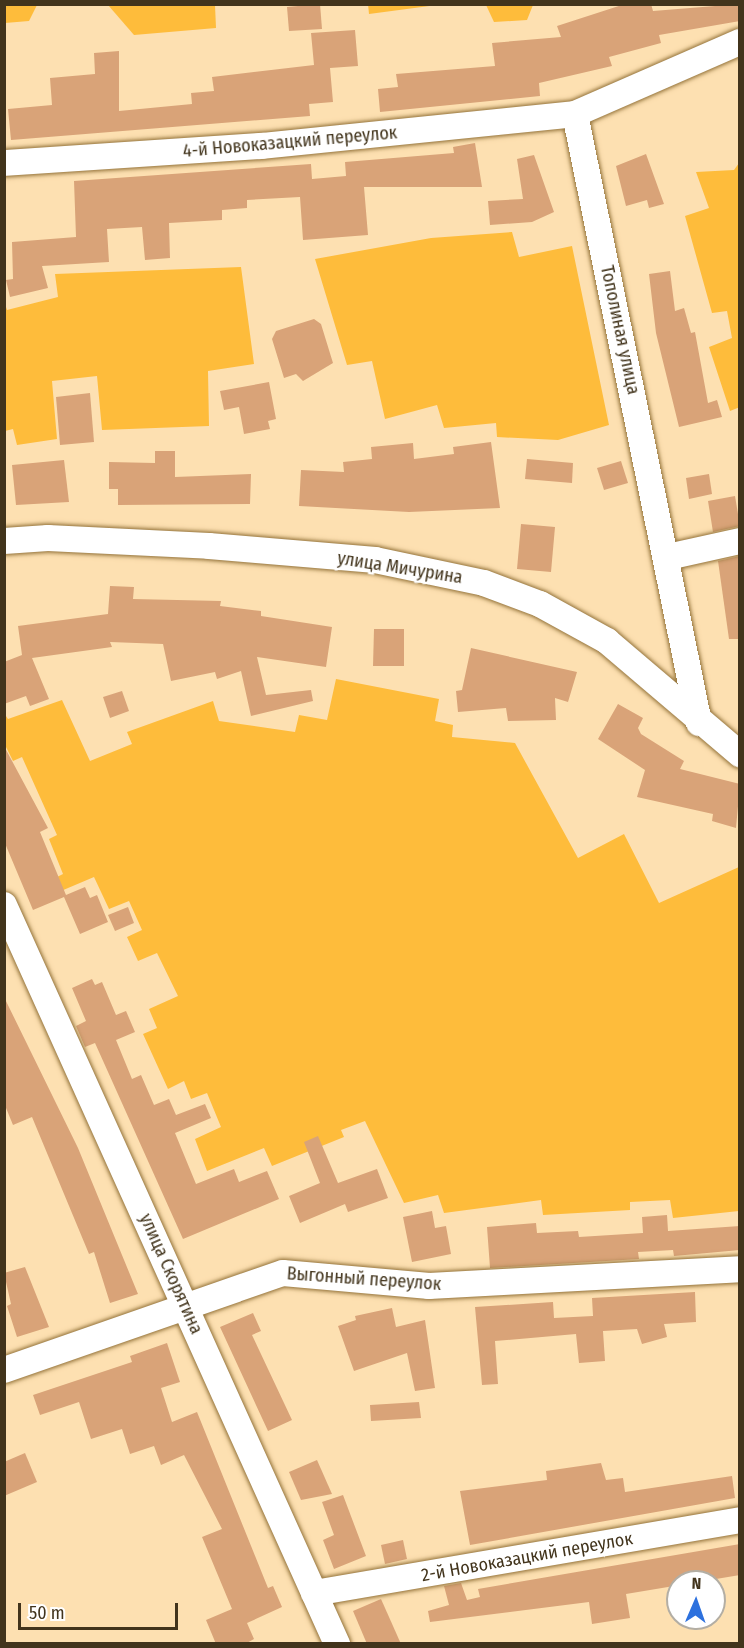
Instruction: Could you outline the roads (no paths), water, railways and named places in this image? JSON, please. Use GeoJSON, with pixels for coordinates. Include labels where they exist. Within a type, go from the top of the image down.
{"type":"FeatureCollection","features":[{"type":"Feature","properties":{"kind":"street"},"geometry":{"type":"LineString","coordinates":[[575,114],[740,42]]}},
{"type":"Feature","properties":{"kind":"street","name":"4-й Новоказацкий переулок"},"geometry":{"type":"LineString","coordinates":[[4,163],[261,146],[575,114]]}},
{"type":"Feature","properties":{"kind":"street","name":"Тополиная улица"},"geometry":{"type":"LineString","coordinates":[[575,114],[668,556],[699,723]]}},
{"type":"Feature","properties":{"kind":"street","name":"улица Мичурина"},"geometry":{"type":"LineString","coordinates":[[4,541],[69,538],[220,547],[375,560],[484,583],[540,604],[607,641],[639,664],[699,723],[740,754]]}},
{"type":"Feature","properties":{"kind":"street"},"geometry":{"type":"LineString","coordinates":[[668,556],[740,542]]}},
{"type":"Feature","properties":{"kind":"street","name":"улица Скорятина"},"geometry":{"type":"LineString","coordinates":[[4,905],[337,1644]]}},
{"type":"Feature","properties":{"kind":"street","name":"Выгонный переулок"},"geometry":{"type":"LineString","coordinates":[[4,1370],[185,1304],[283,1273],[429,1286],[740,1269]]}},
{"type":"Feature","properties":{"kind":"street","name":"2-й Новоказацкий переулок"},"geometry":{"type":"LineString","coordinates":[[314,1593],[740,1520]]}}]}
